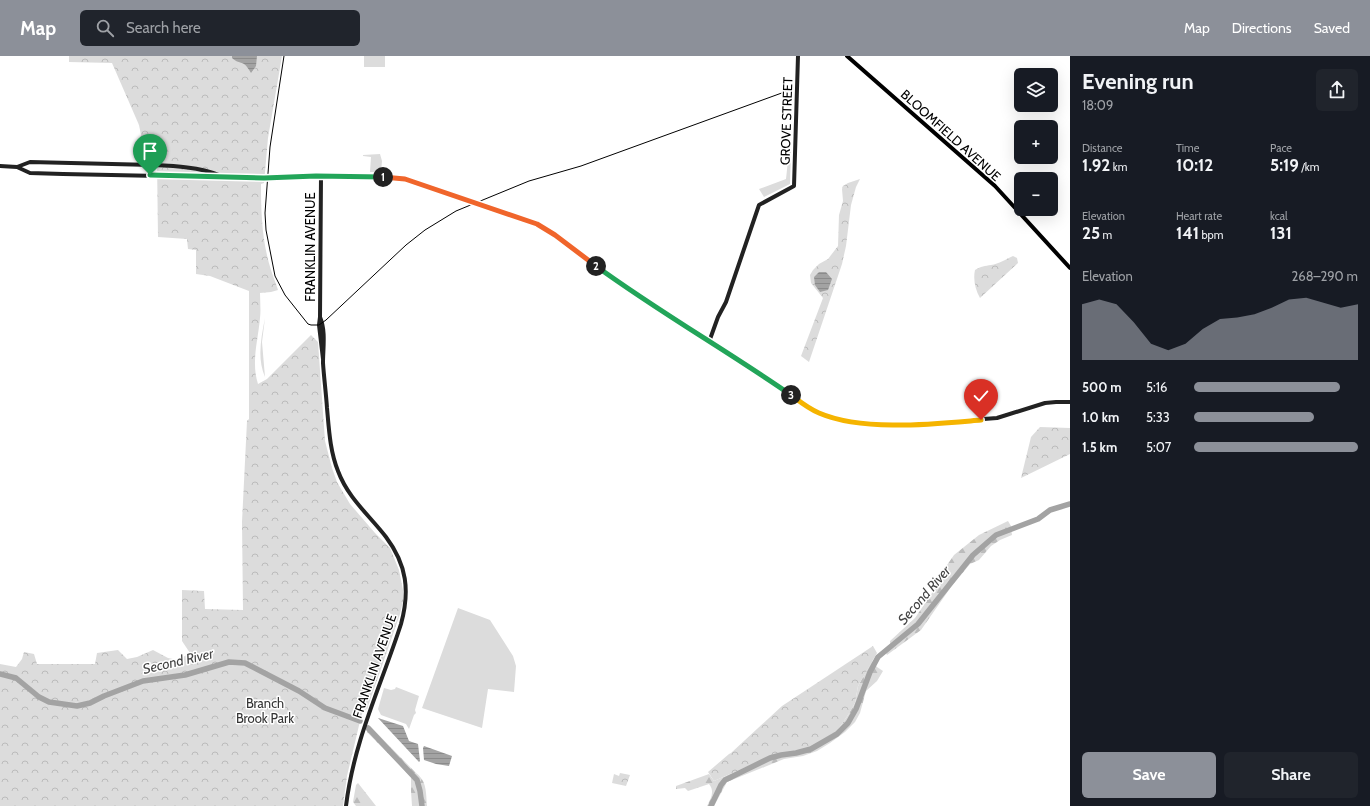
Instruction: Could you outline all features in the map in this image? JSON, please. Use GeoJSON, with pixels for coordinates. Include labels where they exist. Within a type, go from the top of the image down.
{"type":"FeatureCollection","features":[{"type":"Feature","properties":{"kind":"main road","name":"GROVE STREET"},"geometry":{"type":"LineString","coordinates":[[709,342],[718,316],[726,302],[759,205],[794,186],[798,56]]}},
{"type":"Feature","properties":{"kind":"main road","name":"BLOOMFIELD AVENUE"},"geometry":{"type":"LineString","coordinates":[[847,56],[995,186],[1070,268]]}},
{"type":"Feature","properties":{"kind":"main road"},"geometry":{"type":"LineString","coordinates":[[17,167],[30,162],[156,165],[210,172],[221,176]]}},
{"type":"Feature","properties":{"kind":"main road"},"geometry":{"type":"LineString","coordinates":[[0,166],[17,167],[30,173],[264,178],[383,176],[405,179],[537,224],[555,235],[610,276],[818,412],[846,421],[905,425],[997,418],[1045,403],[1070,402]]}},
{"type":"Feature","properties":{"kind":"main road","name":"FRANKLIN AVENUE"},"geometry":{"type":"LineString","coordinates":[[321,176],[320,317],[318,325],[323,361],[330,441],[338,472],[353,498],[392,546],[401,564],[406,584],[406,598],[403,617],[362,731],[353,766],[346,806]]}},
{"type":"Feature","properties":{"kind":"green space","name":"Branch Brook Park"},"geometry":{"type":"Polygon","coordinates":[[[69,56],[282,56],[268,138],[264,183],[261,184],[264,238],[268,259],[278,290],[260,293],[260,315],[255,360],[256,376],[258,384],[267,379],[311,335],[318,342],[325,441],[332,468],[337,482],[350,504],[390,548],[399,570],[403,590],[403,601],[400,614],[367,709],[363,711],[361,717],[347,776],[343,806],[0,806],[0,664],[16,667],[22,659],[24,652],[34,654],[37,664],[95,664],[97,653],[118,650],[127,659],[137,657],[153,650],[168,658],[178,660],[190,653],[182,641],[182,590],[204,591],[205,609],[243,610],[242,522],[247,421],[249,419],[249,291],[210,276],[196,274],[196,250],[188,249],[187,239],[158,237],[157,161],[139,161],[141,135],[139,125],[112,63],[69,62],[69,56]]]}},
{"type":"Feature","properties":{"kind":"green space"},"geometry":{"type":"Polygon","coordinates":[[[364,56],[385,56],[385,67],[364,67],[364,56]]]}},
{"type":"Feature","properties":{"kind":"green space"},"geometry":{"type":"Polygon","coordinates":[[[789,151],[791,152],[790,184],[764,197],[759,189],[786,179],[789,151]]]}},
{"type":"Feature","properties":{"kind":"green space"},"geometry":{"type":"Polygon","coordinates":[[[380,154],[382,161],[381,172],[370,172],[371,157],[363,155],[380,154]]]}},
{"type":"Feature","properties":{"kind":"green space"},"geometry":{"type":"Polygon","coordinates":[[[860,179],[851,205],[846,246],[842,264],[809,362],[801,356],[823,298],[811,283],[810,275],[819,264],[828,259],[838,246],[839,215],[843,201],[843,186],[860,179]]]}},
{"type":"Feature","properties":{"kind":"green space"},"geometry":{"type":"Polygon","coordinates":[[[1013,256],[1017,258],[1018,263],[980,298],[975,284],[975,270],[981,267],[997,264],[1013,256]]]}},
{"type":"Feature","properties":{"kind":"green space"},"geometry":{"type":"Polygon","coordinates":[[[265,318],[262,342],[265,377],[260,356],[265,318]]]}},
{"type":"Feature","properties":{"kind":"green space"},"geometry":{"type":"Polygon","coordinates":[[[1040,427],[1070,428],[1070,454],[1021,478],[1031,437],[1040,427]]]}},
{"type":"Feature","properties":{"kind":"green space"},"geometry":{"type":"Polygon","coordinates":[[[1008,521],[1011,526],[1012,535],[991,546],[979,560],[970,564],[951,587],[921,630],[887,655],[884,649],[890,644],[890,641],[915,618],[932,593],[931,588],[954,555],[979,535],[1008,521]]]}},
{"type":"Feature","properties":{"kind":"green space"},"geometry":{"type":"Polygon","coordinates":[[[458,608],[490,620],[513,656],[516,666],[514,692],[488,689],[482,728],[422,708],[458,608]]]}},
{"type":"Feature","properties":{"kind":"green space"},"geometry":{"type":"Polygon","coordinates":[[[873,646],[877,653],[858,686],[855,703],[839,728],[816,744],[794,752],[781,752],[714,781],[708,772],[782,706],[873,646]]]}},
{"type":"Feature","properties":{"kind":"green space"},"geometry":{"type":"Polygon","coordinates":[[[872,661],[883,671],[877,681],[866,691],[860,713],[855,722],[845,732],[830,743],[817,751],[803,756],[784,759],[727,782],[714,806],[707,806],[712,792],[709,784],[688,791],[685,788],[676,789],[676,786],[709,774],[714,781],[781,752],[794,752],[839,728],[855,703],[858,686],[872,661]]]}},
{"type":"Feature","properties":{"kind":"green space"},"geometry":{"type":"Polygon","coordinates":[[[396,687],[419,696],[415,710],[416,713],[409,729],[406,724],[381,715],[378,709],[384,688],[391,690],[395,689],[396,687]]]}},
{"type":"Feature","properties":{"kind":"green space"},"geometry":{"type":"Polygon","coordinates":[[[370,726],[420,776],[426,792],[427,806],[412,806],[411,777],[367,732],[370,726]]]}},
{"type":"Feature","properties":{"kind":"green space"},"geometry":{"type":"Polygon","coordinates":[[[620,773],[630,775],[626,786],[612,783],[614,774],[619,776],[620,773]]]}},
{"type":"Feature","properties":{"kind":"green space"},"geometry":{"type":"Polygon","coordinates":[[[358,783],[376,806],[356,806],[353,802],[356,785],[358,783]]]}},
{"type":"Feature","properties":{"kind":"shaded area"},"geometry":{"type":"Polygon","coordinates":[[[232,56],[257,56],[256,66],[251,73],[244,64],[232,58],[232,56]]]}},
{"type":"Feature","properties":{"kind":"shaded area"},"geometry":{"type":"Polygon","coordinates":[[[819,272],[826,272],[832,279],[828,290],[820,292],[815,285],[814,277],[819,272]]]}},
{"type":"Feature","properties":{"kind":"shaded area"},"geometry":{"type":"Polygon","coordinates":[[[378,718],[403,726],[409,741],[418,744],[419,762],[378,718]]]}},
{"type":"Feature","properties":{"kind":"shaded area"},"geometry":{"type":"Polygon","coordinates":[[[424,746],[452,756],[449,766],[424,760],[424,746]]]}},
{"type":"Feature","properties":{"kind":"waterway","name":"Second River"},"geometry":{"type":"LineString","coordinates":[[711,806],[725,780],[770,758],[811,749],[837,734],[848,723],[856,709],[870,672],[878,657],[918,624],[973,555],[996,535],[1038,519],[1050,510],[1070,504]]}},
{"type":"Feature","properties":{"kind":"waterway","name":"Second River"},"geometry":{"type":"LineString","coordinates":[[0,674],[16,678],[39,697],[49,702],[77,706],[90,703],[143,681],[185,675],[229,662],[245,663],[299,691],[325,708],[360,721]]}},
{"type":"Feature","properties":{"kind":"waterway","name":"Second River"},"geometry":{"type":"LineString","coordinates":[[368,728],[417,780],[422,806]]}},
{"type":"Feature","properties":{"kind":"tram line"},"geometry":{"type":"LineString","coordinates":[[284,56],[270,147],[265,213],[266,230],[275,276],[285,295],[308,324],[311,325],[319,325],[326,320],[406,245],[425,230],[456,211],[529,181],[581,166],[790,90]]}},
{"type":"Feature","properties":{"kind":"route"},"geometry":{"type":"LineString","coordinates":[[150,175],[264,178],[383,176],[405,179],[529,220],[537,224],[555,235],[610,276],[818,412],[846,421],[877,424],[905,425],[981,420]]}}]}
